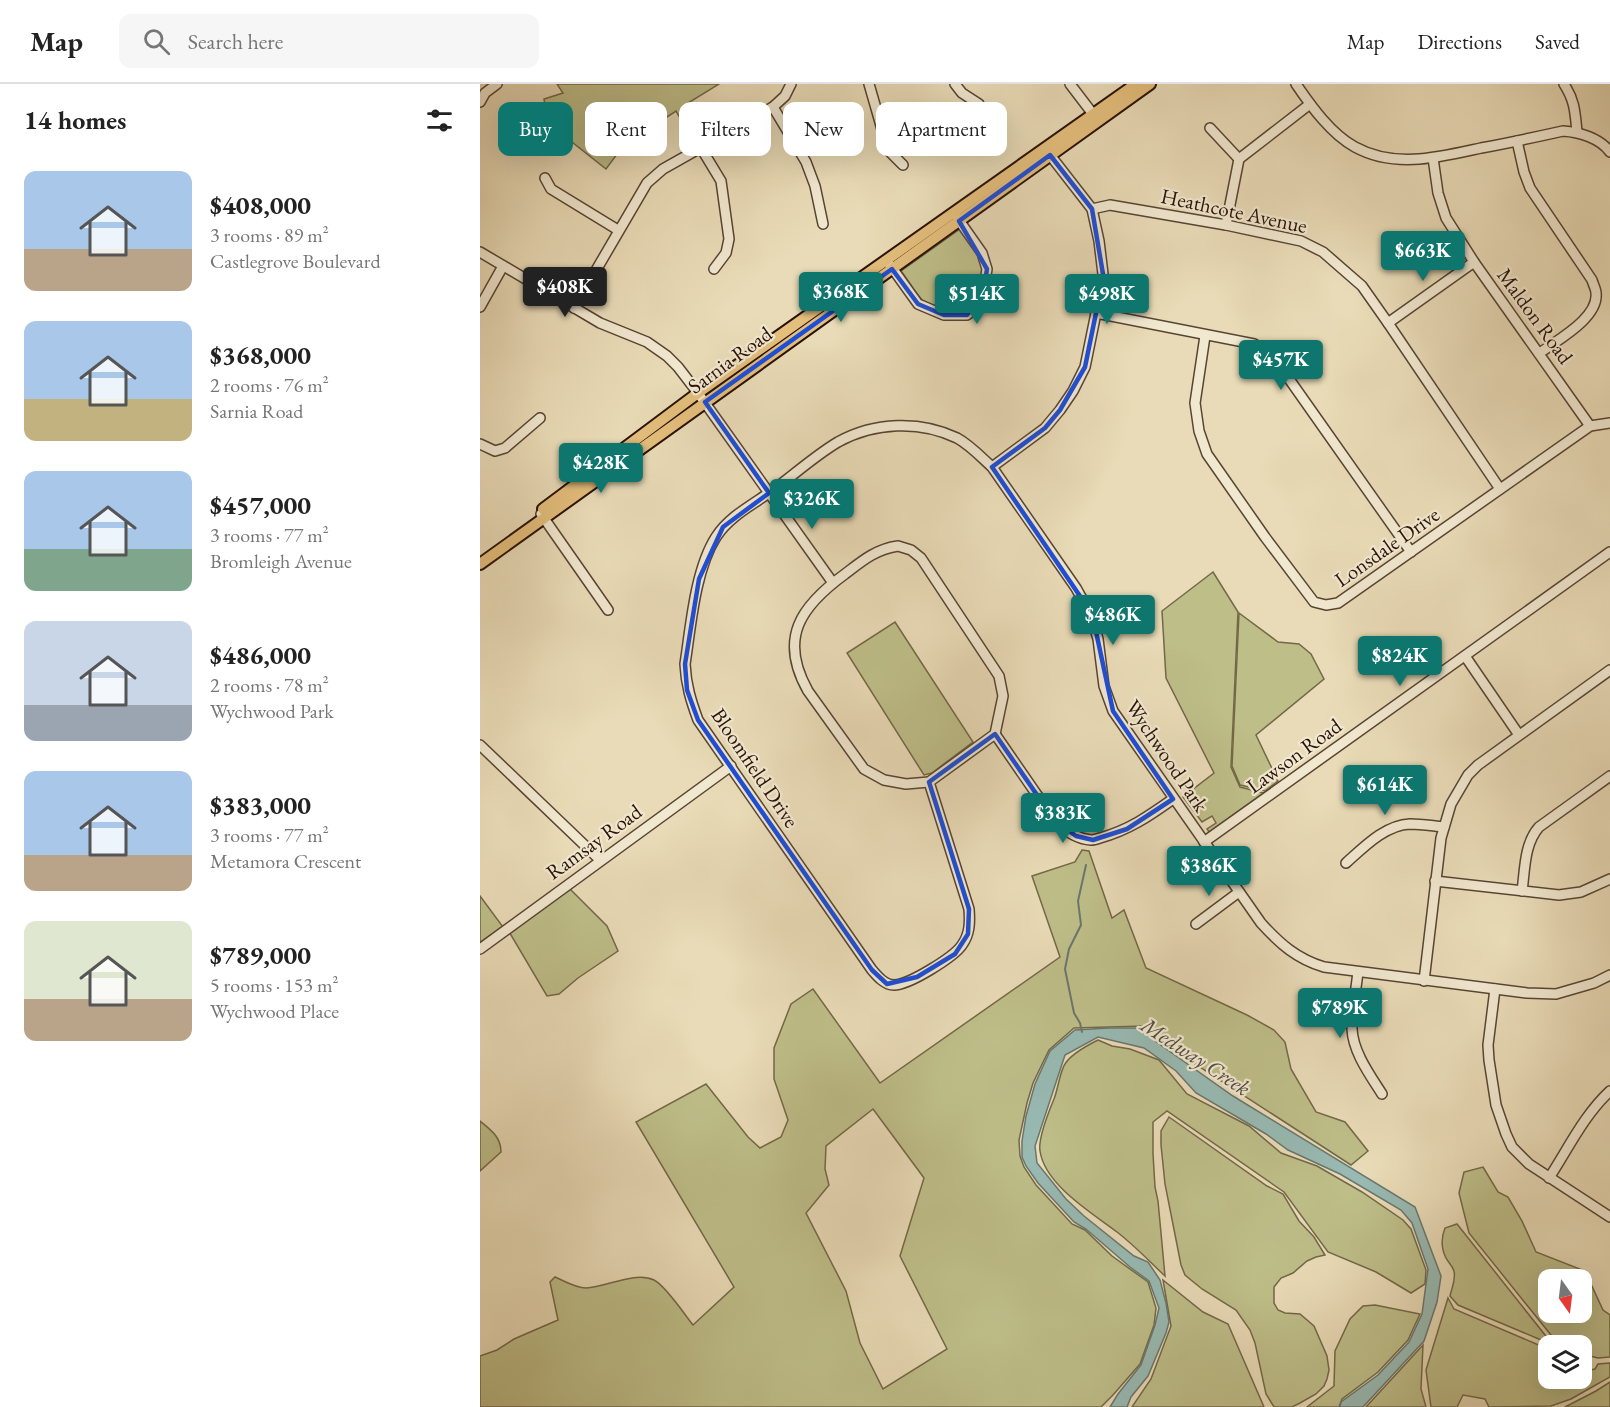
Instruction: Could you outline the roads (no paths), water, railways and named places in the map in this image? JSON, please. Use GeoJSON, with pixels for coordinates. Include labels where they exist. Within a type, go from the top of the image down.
{"type":"FeatureCollection","features":[{"type":"Feature","properties":{"kind":"main road","name":"Sarnia Road"},"geometry":{"type":"LineString","coordinates":[[956,217],[1050,155],[1137,84]]}},
{"type":"Feature","properties":{"kind":"main road","name":"Sarnia Road"},"geometry":{"type":"LineString","coordinates":[[480,555],[705,402],[956,217],[1096,117],[1150,84]]}},
{"type":"Feature","properties":{"kind":"main road","name":"Sarnia Road"},"geometry":{"type":"LineString","coordinates":[[480,564],[698,393],[890,265]]}},
{"type":"Feature","properties":{"kind":"street"},"geometry":{"type":"LineString","coordinates":[[480,102],[485,93],[497,84]]}},
{"type":"Feature","properties":{"kind":"street"},"geometry":{"type":"LineString","coordinates":[[791,84],[784,96],[773,107],[806,162],[815,186],[823,224]]}},
{"type":"Feature","properties":{"kind":"street"},"geometry":{"type":"LineString","coordinates":[[868,84],[888,150],[903,165]]}},
{"type":"Feature","properties":{"kind":"street"},"geometry":{"type":"LineString","coordinates":[[956,84],[962,93],[976,102]]}},
{"type":"Feature","properties":{"kind":"street"},"geometry":{"type":"LineString","coordinates":[[1070,84],[1096,117]]}},
{"type":"Feature","properties":{"kind":"street"},"geometry":{"type":"LineString","coordinates":[[1296,84],[1310,105],[1334,132],[1356,147],[1379,156],[1403,160],[1433,158],[1563,131],[1577,132],[1605,145],[1610,152]]}},
{"type":"Feature","properties":{"kind":"street"},"geometry":{"type":"LineString","coordinates":[[1564,84],[1572,96],[1577,132]]}},
{"type":"Feature","properties":{"kind":"street"},"geometry":{"type":"LineString","coordinates":[[1226,225],[1239,159],[1310,105]]}},
{"type":"Feature","properties":{"kind":"street"},"geometry":{"type":"LineString","coordinates":[[1210,128],[1239,159]]}},
{"type":"Feature","properties":{"kind":"street"},"geometry":{"type":"LineString","coordinates":[[1517,141],[1530,188],[1592,280],[1596,294],[1594,309],[1585,320],[1540,353]]}},
{"type":"Feature","properties":{"kind":"street"},"geometry":{"type":"LineString","coordinates":[[992,467],[1045,428],[1073,391],[1084,367],[1096,313],[1103,274],[1092,209],[1050,155]]}},
{"type":"Feature","properties":{"kind":"street"},"geometry":{"type":"LineString","coordinates":[[574,308],[647,183],[663,169],[687,156]]}},
{"type":"Feature","properties":{"kind":"street"},"geometry":{"type":"LineString","coordinates":[[706,156],[721,181],[729,239],[726,253],[714,269]]}},
{"type":"Feature","properties":{"kind":"street","name":"Maldon Road"},"geometry":{"type":"LineString","coordinates":[[1433,158],[1438,193],[1446,218],[1474,262],[1590,426]]}},
{"type":"Feature","properties":{"kind":"street"},"geometry":{"type":"LineString","coordinates":[[545,178],[551,189],[618,230]]}},
{"type":"Feature","properties":{"kind":"street","name":"Heathcote Avenue"},"geometry":{"type":"LineString","coordinates":[[1092,209],[1110,205],[1226,225],[1301,241],[1323,252],[1362,286],[1500,489]]}},
{"type":"Feature","properties":{"kind":"street"},"geometry":{"type":"LineString","coordinates":[[890,265],[918,304],[944,315],[967,315],[975,309],[984,294],[987,269],[982,253],[956,217]]}},
{"type":"Feature","properties":{"kind":"street"},"geometry":{"type":"LineString","coordinates":[[480,252],[600,323],[647,342],[667,356],[705,402],[833,582]]}},
{"type":"Feature","properties":{"kind":"street"},"geometry":{"type":"LineString","coordinates":[[1388,323],[1474,262]]}},
{"type":"Feature","properties":{"kind":"street"},"geometry":{"type":"LineString","coordinates":[[480,308],[503,266]]}},
{"type":"Feature","properties":{"kind":"street"},"geometry":{"type":"LineString","coordinates":[[1096,313],[1254,344],[1264,350],[1275,359],[1411,552]]}},
{"type":"Feature","properties":{"kind":"street","name":"Lonsdale Drive"},"geometry":{"type":"LineString","coordinates":[[1205,336],[1196,404],[1199,431],[1207,454],[1314,602],[1326,606],[1338,603],[1590,426],[1610,423]]}},
{"type":"Feature","properties":{"kind":"street"},"geometry":{"type":"LineString","coordinates":[[480,444],[495,451],[505,448],[540,418]]}},
{"type":"Feature","properties":{"kind":"street","name":"Bloomfield Drive"},"geometry":{"type":"LineString","coordinates":[[929,782],[969,909],[970,922],[965,939],[955,954],[904,984],[887,984],[872,970],[698,720],[687,690],[685,664],[699,579],[707,553],[723,527],[839,442],[862,431],[913,426],[935,429],[959,439],[992,467]]}},
{"type":"Feature","properties":{"kind":"street","name":"Wychwood Park"},"geometry":{"type":"LineString","coordinates":[[992,467],[1084,602],[1095,627],[1104,686],[1113,711],[1261,923],[1290,952],[1312,963],[1358,972],[1527,993],[1556,994],[1594,983],[1610,975]]}},
{"type":"Feature","properties":{"kind":"street"},"geometry":{"type":"LineString","coordinates":[[542,515],[608,610]]}},
{"type":"Feature","properties":{"kind":"street"},"geometry":{"type":"LineString","coordinates":[[898,546],[910,550],[921,558],[999,676],[1003,696],[994,734],[929,782],[906,784],[894,782],[884,780],[864,769],[803,682],[795,660],[795,636],[807,608],[833,582],[872,554],[886,548],[898,546]]}},
{"type":"Feature","properties":{"kind":"street","name":"Lawson Road"},"geometry":{"type":"LineString","coordinates":[[1204,842],[1610,552]]}},
{"type":"Feature","properties":{"kind":"street"},"geometry":{"type":"LineString","coordinates":[[1465,657],[1519,735]]}},
{"type":"Feature","properties":{"kind":"street"},"geometry":{"type":"LineString","coordinates":[[1424,981],[1441,838],[1450,804],[1478,765],[1610,670]]}},
{"type":"Feature","properties":{"kind":"street"},"geometry":{"type":"LineString","coordinates":[[994,734],[1055,820],[1064,830],[1076,836],[1093,840],[1118,832],[1144,820],[1173,799]]}},
{"type":"Feature","properties":{"kind":"street"},"geometry":{"type":"LineString","coordinates":[[480,745],[600,860]]}},
{"type":"Feature","properties":{"kind":"street","name":"Ramsay Road"},"geometry":{"type":"LineString","coordinates":[[480,949],[731,766]]}},
{"type":"Feature","properties":{"kind":"street"},"geometry":{"type":"LineString","coordinates":[[1522,891],[1529,843],[1534,833],[1539,827],[1610,776]]}},
{"type":"Feature","properties":{"kind":"street"},"geometry":{"type":"LineString","coordinates":[[1346,863],[1390,829],[1412,824],[1444,827]]}},
{"type":"Feature","properties":{"kind":"street"},"geometry":{"type":"LineString","coordinates":[[1435,881],[1559,895],[1581,892],[1610,879]]}},
{"type":"Feature","properties":{"kind":"street"},"geometry":{"type":"LineString","coordinates":[[1196,924],[1239,892]]}},
{"type":"Feature","properties":{"kind":"street"},"geometry":{"type":"LineString","coordinates":[[1358,972],[1352,1030],[1361,1059],[1382,1094]]}},
{"type":"Feature","properties":{"kind":"street"},"geometry":{"type":"LineString","coordinates":[[1495,989],[1488,1046],[1489,1060],[1500,1121],[1512,1146],[1519,1155],[1549,1178],[1610,1217]]}},
{"type":"Feature","properties":{"kind":"street"},"geometry":{"type":"LineString","coordinates":[[1549,1178],[1585,1121],[1610,1091]]}},
{"type":"Feature","properties":{"kind":"water","name":"Medway Creek"},"geometry":{"type":"Polygon","coordinates":[[[1143,1028],[1155,1041],[1233,1096],[1415,1207],[1441,1276],[1437,1302],[1424,1341],[1363,1407],[1340,1407],[1341,1402],[1378,1375],[1409,1342],[1422,1314],[1428,1269],[1412,1223],[1401,1210],[1340,1174],[1288,1150],[1266,1134],[1196,1093],[1176,1071],[1144,1048],[1098,1037],[1065,1055],[1035,1146],[1037,1163],[1066,1199],[1134,1256],[1148,1262],[1160,1280],[1169,1322],[1166,1333],[1148,1376],[1131,1397],[1127,1407],[1110,1407],[1141,1365],[1159,1308],[1149,1281],[1086,1229],[1074,1222],[1038,1183],[1022,1157],[1026,1116],[1035,1084],[1050,1051],[1075,1030],[1143,1028]]]}},
{"type":"Feature","properties":{"kind":"waterway"},"geometry":{"type":"LineString","coordinates":[[1082,1032],[1074,1013],[1065,969],[1069,949],[1081,925],[1078,901],[1086,865]]}}]}
